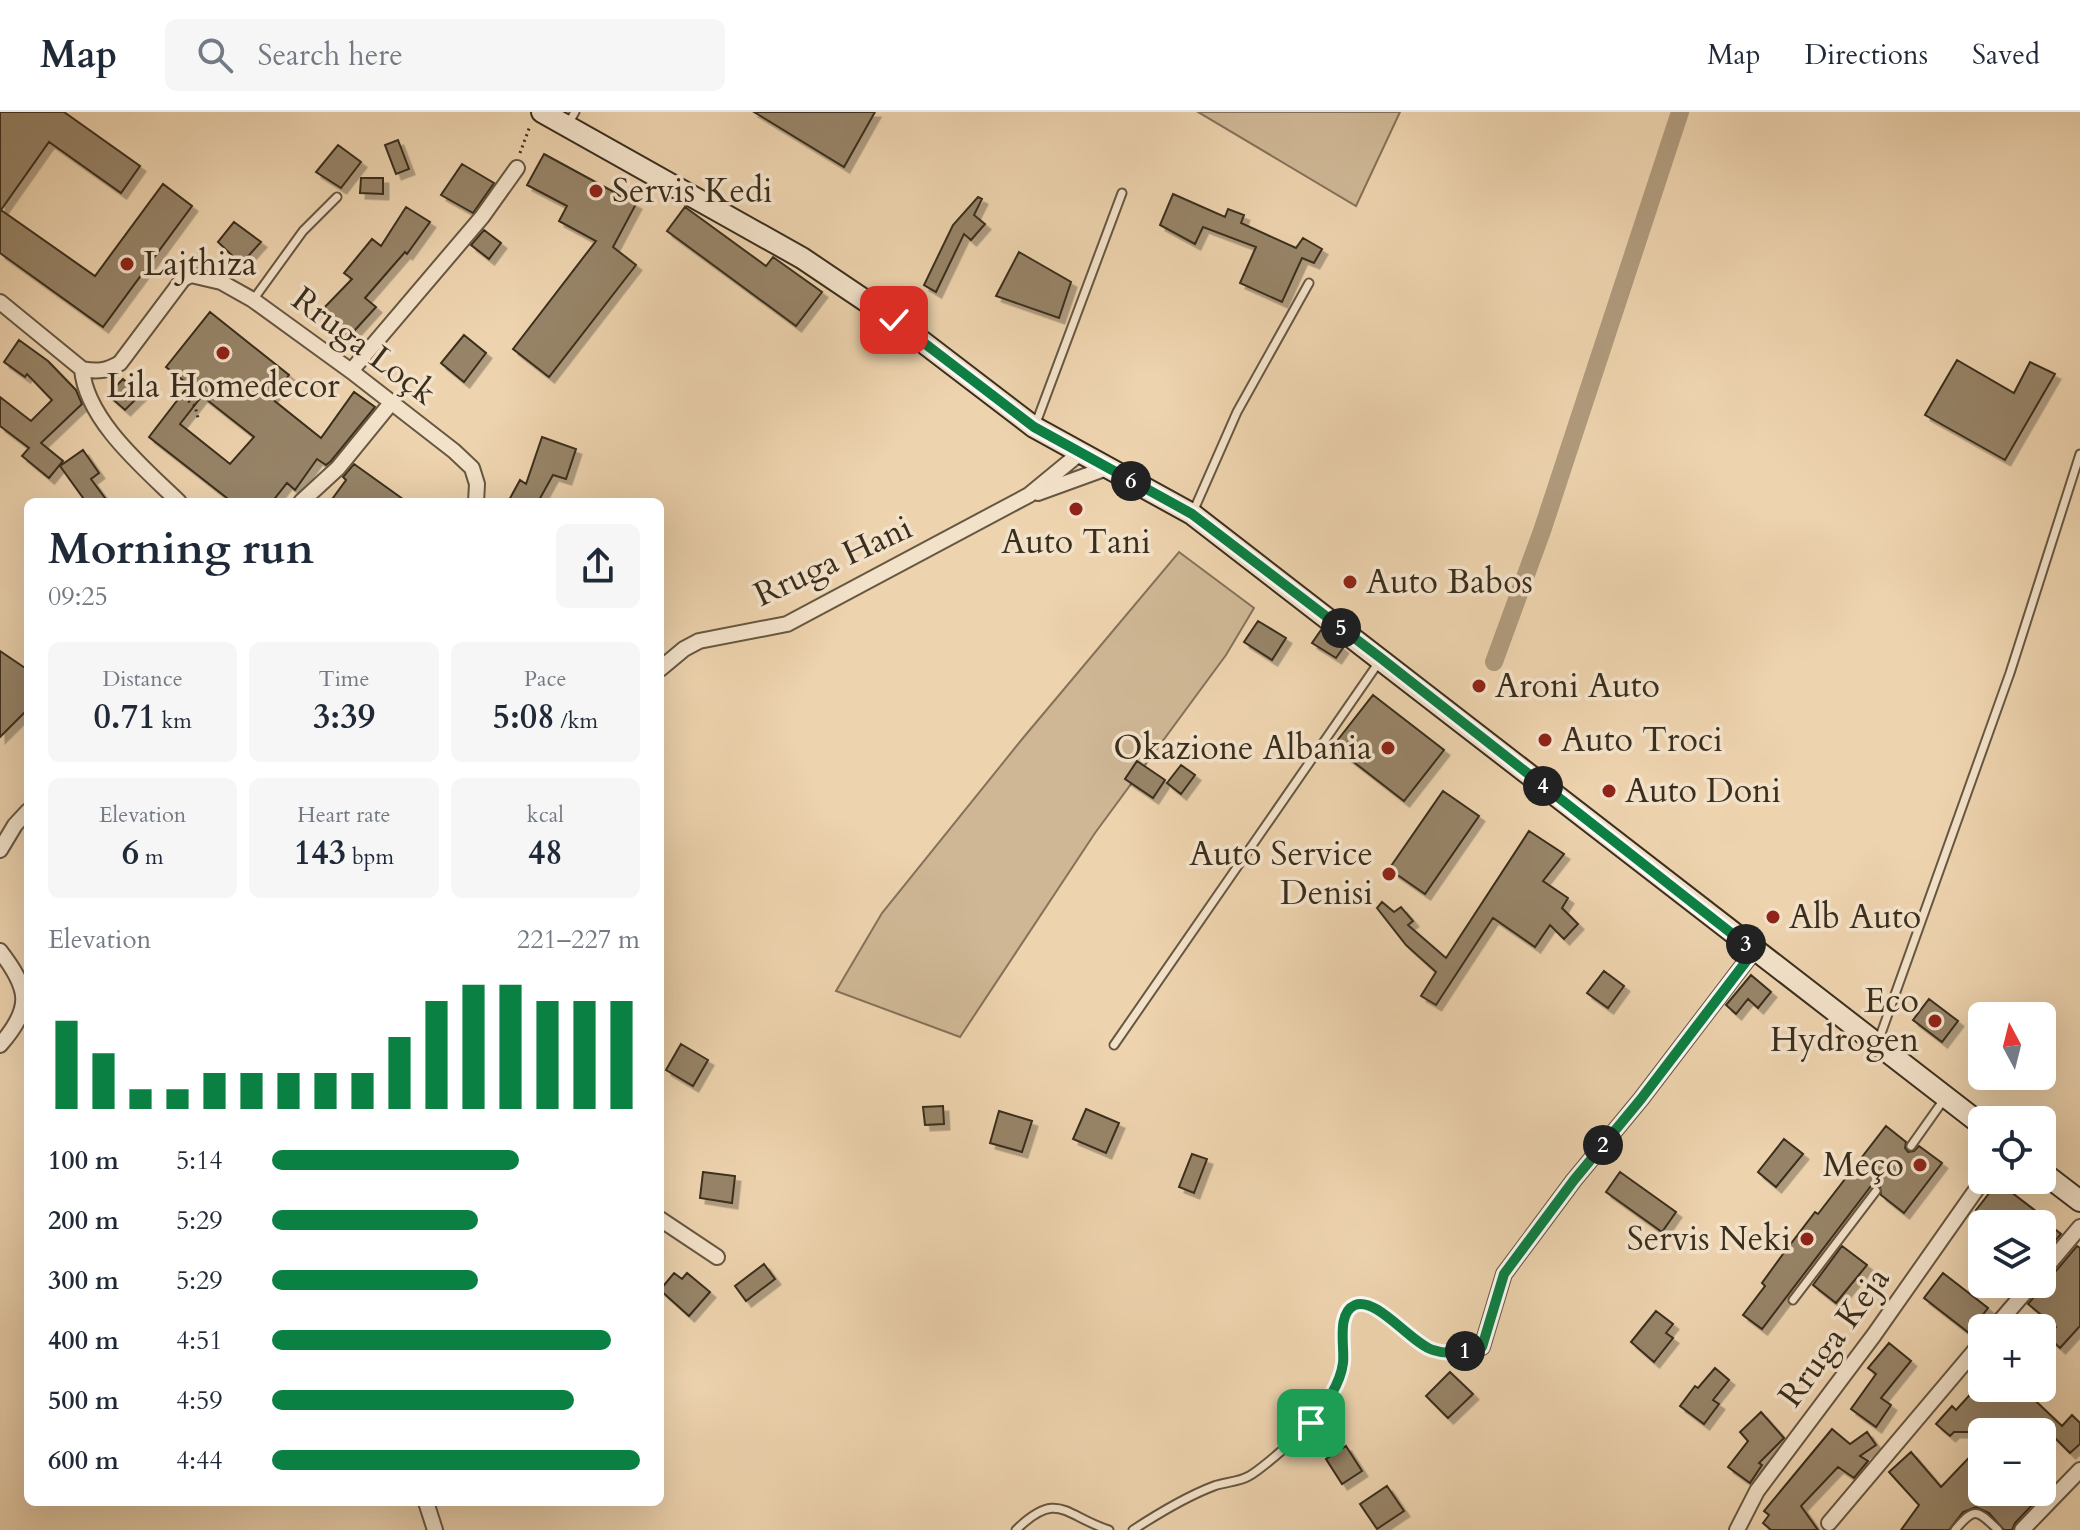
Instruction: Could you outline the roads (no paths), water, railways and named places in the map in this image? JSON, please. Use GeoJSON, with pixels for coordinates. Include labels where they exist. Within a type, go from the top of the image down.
{"type":"FeatureCollection","features":[{"type":"Feature","properties":{"kind":"main road"},"geometry":{"type":"LineString","coordinates":[[537,117],[571,119],[802,258],[894,320],[1034,427],[1192,514],[1968,1114]]}},
{"type":"Feature","properties":{"kind":"main road"},"geometry":{"type":"LineString","coordinates":[[2056,1183],[2080,1201]]}},
{"type":"Feature","properties":{"kind":"street"},"geometry":{"type":"LineString","coordinates":[[351,371],[482,217],[517,168]]}},
{"type":"Feature","properties":{"kind":"street","name":"Rruga Loçk"},"geometry":{"type":"LineString","coordinates":[[82,369],[108,370],[120,363],[183,279],[191,275],[221,282],[253,300],[351,371],[454,451],[472,468],[477,484],[476,498]]}},
{"type":"Feature","properties":{"kind":"street"},"geometry":{"type":"LineString","coordinates":[[0,302],[82,369],[85,390],[113,434],[175,498]]}},
{"type":"Feature","properties":{"kind":"street"},"geometry":{"type":"LineString","coordinates":[[305,498],[338,468],[391,403]]}},
{"type":"Feature","properties":{"kind":"street","name":"Rruga Hani"},"geometry":{"type":"LineString","coordinates":[[1029,495],[1080,453]]}},
{"type":"Feature","properties":{"kind":"street","name":"Rruga Hani"},"geometry":{"type":"LineString","coordinates":[[664,666],[699,641],[787,624],[1029,495],[1107,468]]}},
{"type":"Feature","properties":{"kind":"street"},"geometry":{"type":"LineString","coordinates":[[0,850],[24,815]]}},
{"type":"Feature","properties":{"kind":"street"},"geometry":{"type":"LineString","coordinates":[[0,951],[15,974],[24,1002]]}},
{"type":"Feature","properties":{"kind":"street"},"geometry":{"type":"LineString","coordinates":[[1482,1347],[1504,1274],[1754,951]]}},
{"type":"Feature","properties":{"kind":"street"},"geometry":{"type":"LineString","coordinates":[[0,1045],[19,1020],[24,1008]]}},
{"type":"Feature","properties":{"kind":"street","name":"Rruga Keja"},"geometry":{"type":"LineString","coordinates":[[1737,1530],[1757,1491],[1874,1335],[1973,1194]]}},
{"type":"Feature","properties":{"kind":"street"},"geometry":{"type":"LineString","coordinates":[[664,1222],[717,1257]]}},
{"type":"Feature","properties":{"kind":"street"},"geometry":{"type":"LineString","coordinates":[[2056,1255],[2080,1227]]}},
{"type":"Feature","properties":{"kind":"street"},"geometry":{"type":"LineString","coordinates":[[2006,1314],[2020,1298]]}},
{"type":"Feature","properties":{"kind":"street"},"geometry":{"type":"LineString","coordinates":[[1829,1523],[1968,1359]]}},
{"type":"Feature","properties":{"kind":"street"},"geometry":{"type":"LineString","coordinates":[[2022,1530],[2080,1470]]}},
{"type":"Feature","properties":{"kind":"street"},"geometry":{"type":"LineString","coordinates":[[427,1506],[435,1530]]}},
{"type":"Feature","properties":{"kind":"lane"},"geometry":{"type":"LineString","coordinates":[[1034,427],[1122,193]]}},
{"type":"Feature","properties":{"kind":"lane"},"geometry":{"type":"LineString","coordinates":[[253,300],[303,231],[337,197]]}},
{"type":"Feature","properties":{"kind":"lane"},"geometry":{"type":"LineString","coordinates":[[1192,514],[1237,412],[1309,283]]}},
{"type":"Feature","properties":{"kind":"lane"},"geometry":{"type":"LineString","coordinates":[[1877,1044],[2010,673],[2080,454]]}},
{"type":"Feature","properties":{"kind":"lane"},"geometry":{"type":"LineString","coordinates":[[1114,1045],[1382,659]]}},
{"type":"Feature","properties":{"kind":"lane"},"geometry":{"type":"LineString","coordinates":[[1911,1146],[1946,1097]]}},
{"type":"Feature","properties":{"kind":"lane"},"geometry":{"type":"LineString","coordinates":[[1793,1300],[1876,1191]]}},
{"type":"Feature","properties":{"kind":"lane"},"geometry":{"type":"LineString","coordinates":[[1133,1530],[1202,1492],[1249,1477],[1311,1423],[1338,1381],[1343,1364],[1345,1320],[1348,1310],[1356,1305],[1365,1304],[1378,1310],[1431,1350],[1453,1354],[1482,1347]]}},
{"type":"Feature","properties":{"kind":"lane"},"geometry":{"type":"LineString","coordinates":[[1016,1530],[1029,1517],[1047,1508],[1060,1508],[1109,1530]]}},
{"type":"Feature","properties":{"kind":"lane"},"geometry":{"type":"LineString","coordinates":[[1955,1530],[1969,1514],[1975,1512],[1982,1514],[1998,1530]]}},
{"type":"Feature","properties":{"kind":"waterway"},"geometry":{"type":"LineString","coordinates":[[1494,662],[1542,531],[1680,112]]}},
{"type":"Feature","properties":{"kind":"place","name":"Servis Kedi"},"geometry":{"type":"Point","coordinates":[596,191]}},
{"type":"Feature","properties":{"kind":"place","name":"Lajthiza"},"geometry":{"type":"Point","coordinates":[127,264]}},
{"type":"Feature","properties":{"kind":"place","name":"Lila Homedecor"},"geometry":{"type":"Point","coordinates":[223,353]}},
{"type":"Feature","properties":{"kind":"place","name":"Auto Tani"},"geometry":{"type":"Point","coordinates":[1076,509]}},
{"type":"Feature","properties":{"kind":"place","name":"Auto Babos"},"geometry":{"type":"Point","coordinates":[1350,582]}},
{"type":"Feature","properties":{"kind":"place","name":"Aroni Auto"},"geometry":{"type":"Point","coordinates":[1479,686]}},
{"type":"Feature","properties":{"kind":"place","name":"Auto Troci"},"geometry":{"type":"Point","coordinates":[1545,740]}},
{"type":"Feature","properties":{"kind":"place","name":"Okazione Albania"},"geometry":{"type":"Point","coordinates":[1388,748]}},
{"type":"Feature","properties":{"kind":"place","name":"Auto Doni"},"geometry":{"type":"Point","coordinates":[1609,791]}},
{"type":"Feature","properties":{"kind":"place","name":"Auto Service Denisi"},"geometry":{"type":"Point","coordinates":[1389,874]}},
{"type":"Feature","properties":{"kind":"place","name":"Alb Auto"},"geometry":{"type":"Point","coordinates":[1773,917]}},
{"type":"Feature","properties":{"kind":"place","name":"Eco Hydrogen"},"geometry":{"type":"Point","coordinates":[1935,1021]}},
{"type":"Feature","properties":{"kind":"place","name":"Meço"},"geometry":{"type":"Point","coordinates":[1920,1165]}},
{"type":"Feature","properties":{"kind":"place","name":"Servis Neki"},"geometry":{"type":"Point","coordinates":[1807,1239]}}]}
